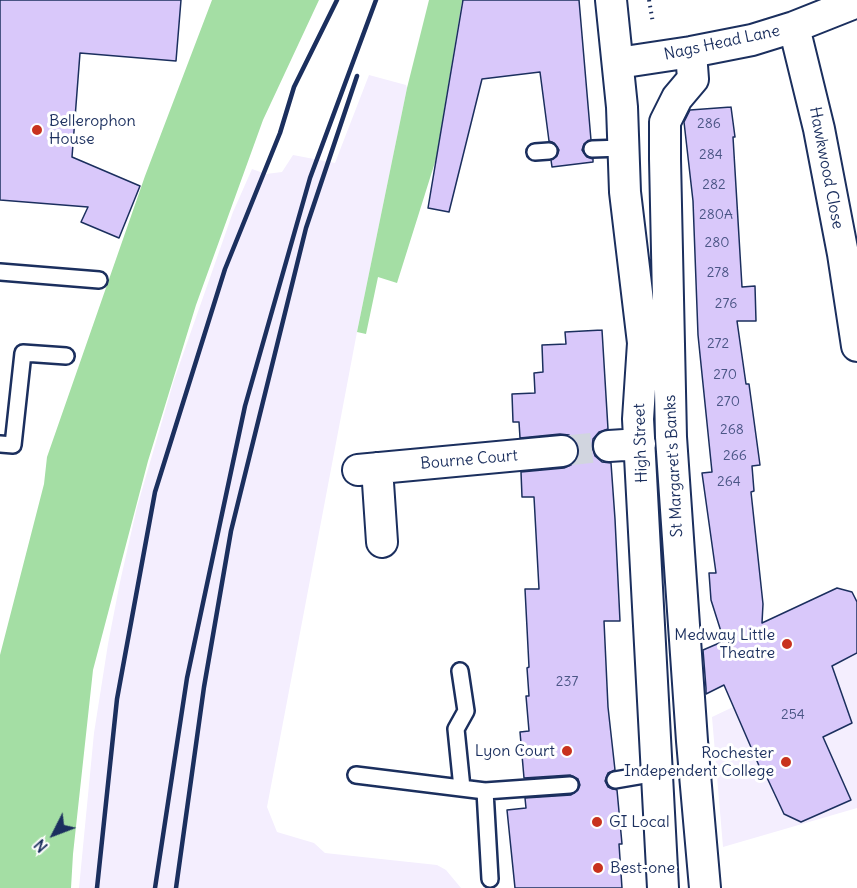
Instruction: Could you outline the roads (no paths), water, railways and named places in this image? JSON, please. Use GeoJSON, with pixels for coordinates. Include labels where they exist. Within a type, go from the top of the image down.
{"type":"FeatureCollection","features":[{"type":"Feature","properties":{"kind":"street","name":"High Street"},"geometry":{"type":"LineString","coordinates":[[611,0],[618,63],[625,192],[643,343],[638,419],[663,888]]}},
{"type":"Feature","properties":{"kind":"street","name":"Nags Head Lane"},"geometry":{"type":"LineString","coordinates":[[618,63],[752,40],[794,27],[852,2]]}},
{"type":"Feature","properties":{"kind":"street","name":"Hawkwood Close"},"geometry":{"type":"LineString","coordinates":[[794,27],[822,141],[857,346]]}},
{"type":"Feature","properties":{"kind":"street","name":"St Margaret's Banks"},"geometry":{"type":"LineString","coordinates":[[691,52],[693,79],[677,98],[664,125],[671,436],[691,729],[705,888]]}},
{"type":"Feature","properties":{"kind":"street"},"geometry":{"type":"LineString","coordinates":[[609,446],[640,444]]}},
{"type":"Feature","properties":{"kind":"street","name":"Bourne Court"},"geometry":{"type":"LineString","coordinates":[[382,542],[368,469],[562,451]]}},
{"type":"Feature","properties":{"kind":"lane"},"geometry":{"type":"LineString","coordinates":[[592,149],[623,148]]}},
{"type":"Feature","properties":{"kind":"lane"},"geometry":{"type":"LineString","coordinates":[[0,272],[99,280]]}},
{"type":"Feature","properties":{"kind":"lane"},"geometry":{"type":"LineString","coordinates":[[0,444],[13,445],[23,353],[66,356]]}},
{"type":"Feature","properties":{"kind":"lane"},"geometry":{"type":"LineString","coordinates":[[460,671],[466,711],[456,729],[462,788]]}},
{"type":"Feature","properties":{"kind":"lane"},"geometry":{"type":"LineString","coordinates":[[615,780],[656,773]]}},
{"type":"Feature","properties":{"kind":"lane"},"geometry":{"type":"LineString","coordinates":[[356,776],[485,791],[570,785]]}},
{"type":"Feature","properties":{"kind":"lane"},"geometry":{"type":"LineString","coordinates":[[485,791],[490,879]]}},
{"type":"Feature","properties":{"kind":"tunnel"},"geometry":{"type":"LineString","coordinates":[[562,451],[609,446]]}},
{"type":"Feature","properties":{"kind":"railway"},"geometry":{"type":"LineString","coordinates":[[97,888],[117,699],[155,492],[225,269],[280,133],[294,87],[337,0]]}},
{"type":"Feature","properties":{"kind":"railway"},"geometry":{"type":"LineString","coordinates":[[155,888],[187,678],[245,406],[310,178],[376,0]]}},
{"type":"Feature","properties":{"kind":"railway"},"geometry":{"type":"LineString","coordinates":[[176,888],[204,687],[231,531],[306,228],[357,76]]}},
{"type":"Feature","properties":{"kind":"place","name":"Bellerophon House"},"geometry":{"type":"Point","coordinates":[37,130]}},
{"type":"Feature","properties":{"kind":"place","name":"Medway Little Theatre"},"geometry":{"type":"Point","coordinates":[787,644]}},
{"type":"Feature","properties":{"kind":"place","name":"Lyon Court"},"geometry":{"type":"Point","coordinates":[567,751]}},
{"type":"Feature","properties":{"kind":"place","name":"Rochester Independent College"},"geometry":{"type":"Point","coordinates":[786,762]}},
{"type":"Feature","properties":{"kind":"place","name":"GI Local"},"geometry":{"type":"Point","coordinates":[597,822]}},
{"type":"Feature","properties":{"kind":"place","name":"Best-one"},"geometry":{"type":"Point","coordinates":[598,868]}}]}
